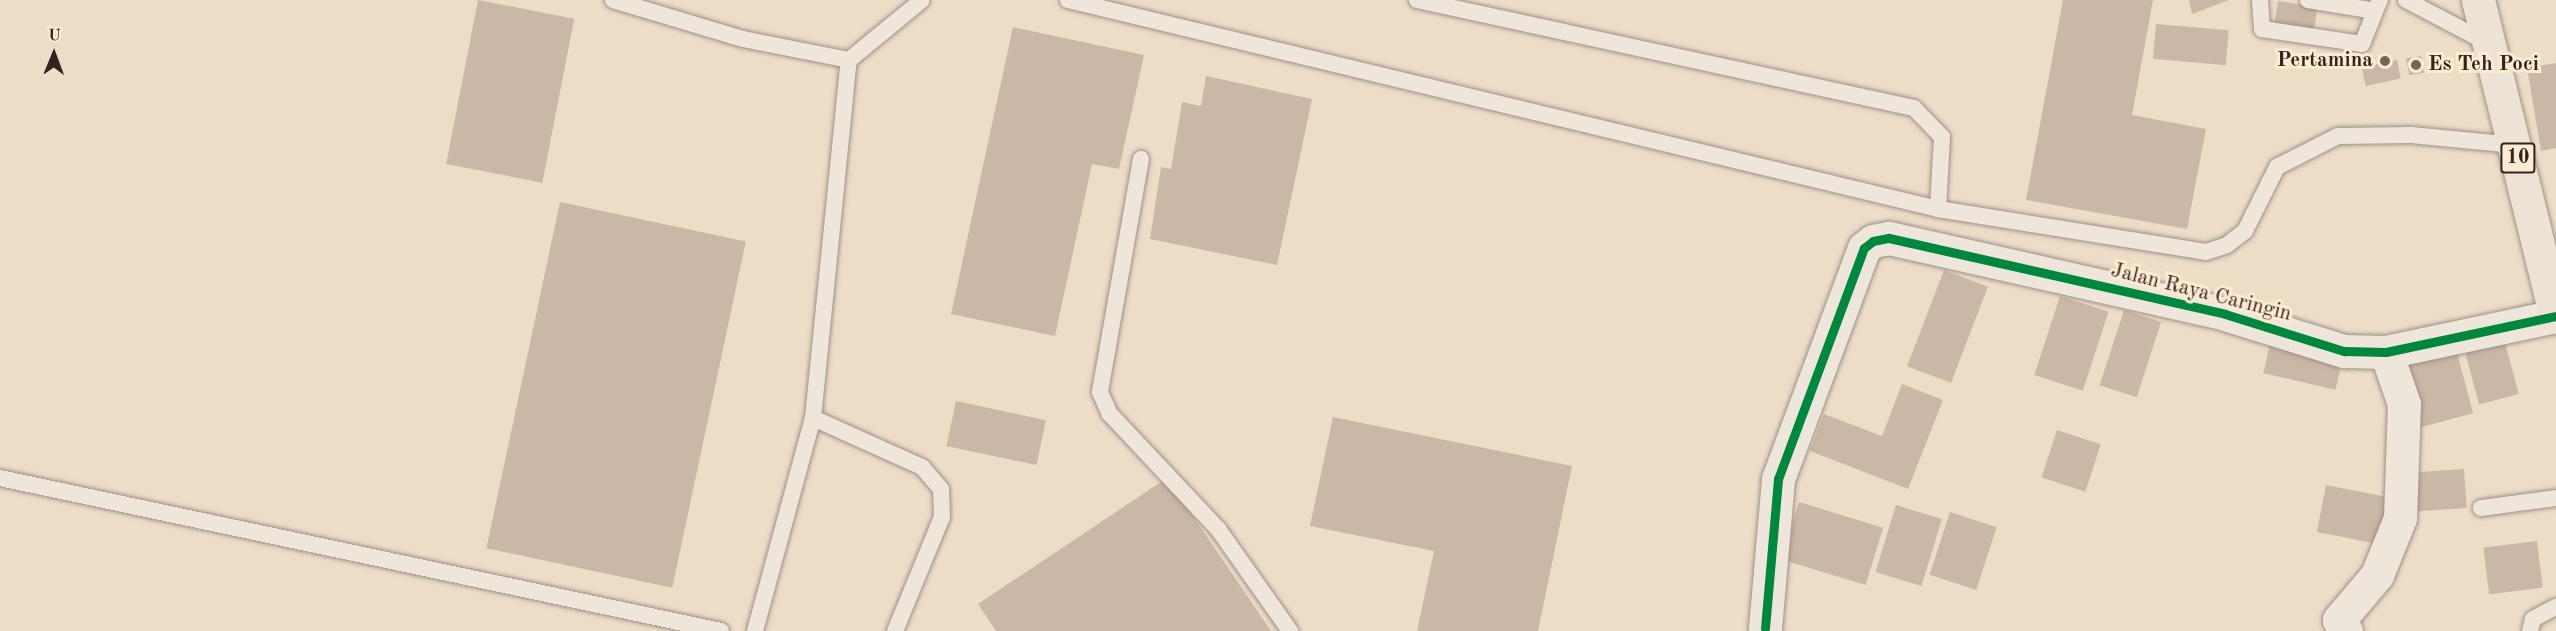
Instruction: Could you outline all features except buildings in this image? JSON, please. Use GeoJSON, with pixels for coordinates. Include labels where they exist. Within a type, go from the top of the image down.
{"type":"FeatureCollection","features":[{"type":"Feature","properties":{"kind":"highway","name":"Jalan Raya Caringin"},"geometry":{"type":"LineString","coordinates":[[2478,0],[2556,316]]}},
{"type":"Feature","properties":{"kind":"street","name":"Jalan Raya Caringin"},"geometry":{"type":"LineString","coordinates":[[1765,628],[1778,479],[1864,248],[1873,241],[1889,238],[2205,309],[2344,351],[2385,352],[2556,316]]}},
{"type":"Feature","properties":{"kind":"street"},"geometry":{"type":"LineString","coordinates":[[2346,631],[2339,620],[2377,575],[2400,518],[2404,404],[2385,352]]}},
{"type":"Feature","properties":{"kind":"lane"},"geometry":{"type":"LineString","coordinates":[[613,0],[743,39],[849,60]]}},
{"type":"Feature","properties":{"kind":"lane"},"geometry":{"type":"LineString","coordinates":[[755,631],[813,418],[849,60],[922,0]]}},
{"type":"Feature","properties":{"kind":"lane"},"geometry":{"type":"LineString","coordinates":[[1068,0],[1105,5],[1938,209],[2206,252],[2227,245],[2245,231],[2277,167],[2338,136],[2412,135],[2515,145]]}},
{"type":"Feature","properties":{"kind":"lane"},"geometry":{"type":"LineString","coordinates":[[1417,0],[1914,108],[1942,136],[1938,209]]}},
{"type":"Feature","properties":{"kind":"lane"},"geometry":{"type":"LineString","coordinates":[[2260,0],[2262,29],[2362,44],[2377,5],[2308,0]]}},
{"type":"Feature","properties":{"kind":"lane"},"geometry":{"type":"LineString","coordinates":[[2406,0],[2489,44]]}},
{"type":"Feature","properties":{"kind":"lane"},"geometry":{"type":"LineString","coordinates":[[1141,159],[1100,392],[1110,414],[1218,530],[1290,631]]}},
{"type":"Feature","properties":{"kind":"lane"},"geometry":{"type":"LineString","coordinates":[[813,418],[922,467],[941,489],[942,518],[895,631]]}},
{"type":"Feature","properties":{"kind":"lane"},"geometry":{"type":"LineString","coordinates":[[0,478],[722,631]]}},
{"type":"Feature","properties":{"kind":"lane"},"geometry":{"type":"LineString","coordinates":[[2481,508],[2556,498]]}},
{"type":"Feature","properties":{"kind":"lane"},"geometry":{"type":"LineString","coordinates":[[2530,631],[2533,619],[2556,607]]}},
{"type":"Feature","properties":{"kind":"cycle path"},"geometry":{"type":"LineString","coordinates":[[1765,628],[1778,479],[1864,248],[1873,241],[1889,238],[2225,314],[2344,351],[2386,352],[2556,316]]}},
{"type":"Feature","properties":{"kind":"place","name":"Pertamina"},"geometry":{"type":"Point","coordinates":[2385,61]}},
{"type":"Feature","properties":{"kind":"place","name":"Es Teh Poci"},"geometry":{"type":"Point","coordinates":[2416,65]}}]}
